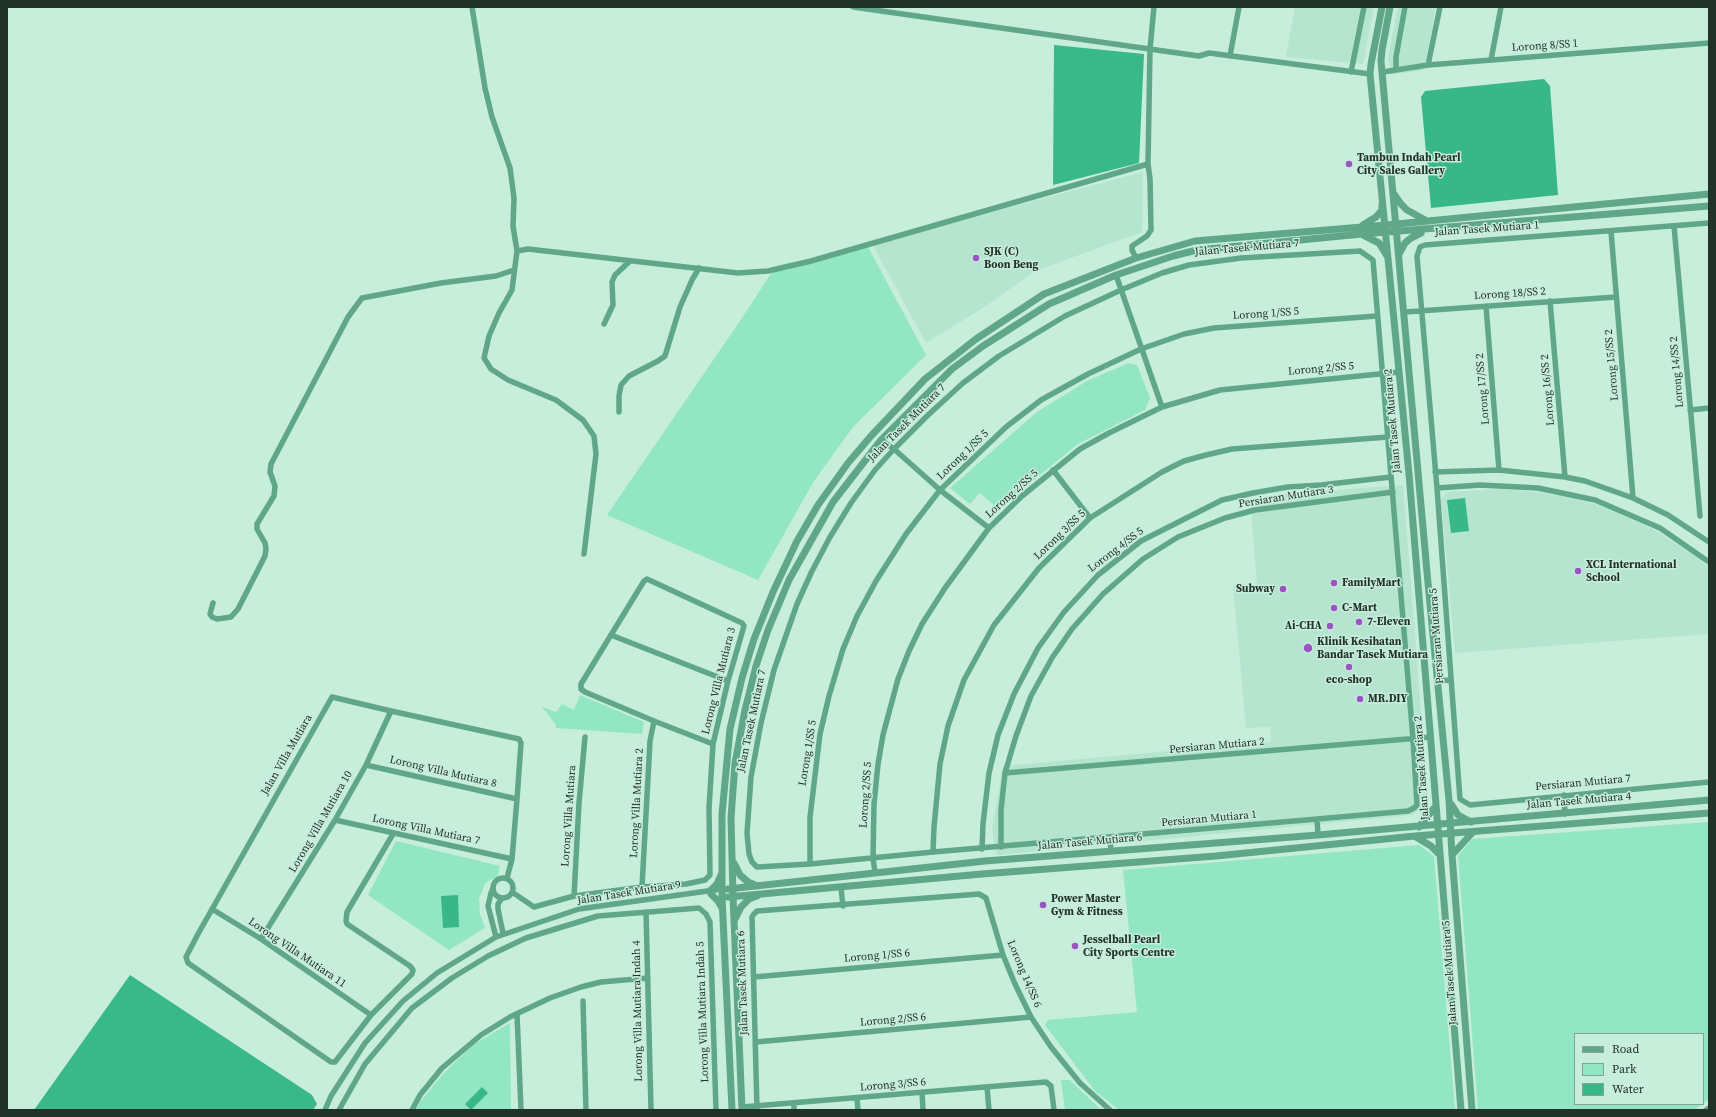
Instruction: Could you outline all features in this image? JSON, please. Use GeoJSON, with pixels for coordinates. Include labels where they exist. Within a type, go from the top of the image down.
{"type":"FeatureCollection","features":[{"type":"Feature","properties":{"kind":"street"},"geometry":{"type":"LineString","coordinates":[[472,7],[485,88],[492,117],[510,168],[514,198],[513,226],[516,251],[512,290],[489,336],[484,358],[491,369],[508,380],[556,400],[583,420],[594,436],[596,454],[584,554]]}},
{"type":"Feature","properties":{"kind":"street"},"geometry":{"type":"LineString","coordinates":[[853,7],[1199,56],[1209,53],[1370,74]]}},
{"type":"Feature","properties":{"kind":"street"},"geometry":{"type":"LineString","coordinates":[[1136,258],[1132,250],[1132,246],[1147,236],[1151,230],[1150,179],[1148,164],[1150,49],[1154,7]]}},
{"type":"Feature","properties":{"kind":"street"},"geometry":{"type":"LineString","coordinates":[[1230,56],[1239,7]]}},
{"type":"Feature","properties":{"kind":"street"},"geometry":{"type":"LineString","coordinates":[[1351,72],[1364,7]]}},
{"type":"Feature","properties":{"kind":"street","name":"Jalan Tasek Mutiara 2"},"geometry":{"type":"LineString","coordinates":[[1382,7],[1370,74],[1387,233],[1419,585],[1438,835]]}},
{"type":"Feature","properties":{"kind":"street","name":"Jalan Tasek Mutiara 2"},"geometry":{"type":"LineString","coordinates":[[1390,7],[1382,50],[1382,72],[1405,312],[1451,834]]}},
{"type":"Feature","properties":{"kind":"street"},"geometry":{"type":"LineString","coordinates":[[1396,69],[1396,57],[1406,7]]}},
{"type":"Feature","properties":{"kind":"street"},"geometry":{"type":"LineString","coordinates":[[1428,65],[1440,7]]}},
{"type":"Feature","properties":{"kind":"street"},"geometry":{"type":"LineString","coordinates":[[1491,60],[1501,7]]}},
{"type":"Feature","properties":{"kind":"street","name":"Lorong 8/SS 1"},"geometry":{"type":"LineString","coordinates":[[1382,72],[1428,65],[1709,43]]}},
{"type":"Feature","properties":{"kind":"street"},"geometry":{"type":"LineString","coordinates":[[516,251],[528,249],[738,273],[768,271],[795,266],[1148,164]]}},
{"type":"Feature","properties":{"kind":"street"},"geometry":{"type":"LineString","coordinates":[[1393,192],[1407,210],[1428,221]]}},
{"type":"Feature","properties":{"kind":"street","name":"Jalan Tasek Mutiara 1"},"geometry":{"type":"LineString","coordinates":[[1396,224],[1709,194]]}},
{"type":"Feature","properties":{"kind":"street"},"geometry":{"type":"LineString","coordinates":[[1361,226],[1376,217],[1382,210],[1383,195]]}},
{"type":"Feature","properties":{"kind":"street","name":"Jalan Tasek Mutiara 1"},"geometry":{"type":"LineString","coordinates":[[1397,232],[1709,206]]}},
{"type":"Feature","properties":{"kind":"street","name":"Jalan Tasek Mutiara 1"},"geometry":{"type":"LineString","coordinates":[[1435,472],[1417,256],[1420,247],[1425,245],[1709,223]]}},
{"type":"Feature","properties":{"kind":"street","name":"Jalan Tasek Mutiara 7"},"geometry":{"type":"LineString","coordinates":[[732,1110],[722,897],[724,788],[730,729],[742,678],[754,638],[773,592],[797,541],[830,486],[871,436],[925,379],[976,339],[1044,294],[1063,285],[1136,258],[1196,241],[1396,224]]}},
{"type":"Feature","properties":{"kind":"street","name":"Lorong 14/SS 2"},"geometry":{"type":"LineString","coordinates":[[1674,226],[1700,516]]}},
{"type":"Feature","properties":{"kind":"street"},"geometry":{"type":"LineString","coordinates":[[1399,255],[1405,243],[1410,238],[1428,230]]}},
{"type":"Feature","properties":{"kind":"street","name":"Lorong 15/SS 2"},"geometry":{"type":"LineString","coordinates":[[1611,231],[1633,498]]}},
{"type":"Feature","properties":{"kind":"street","name":"Jalan Tasek Mutiara 7"},"geometry":{"type":"LineString","coordinates":[[732,888],[731,818],[735,763],[756,666],[768,630],[789,580],[829,508],[853,475],[881,440],[952,369],[983,346],[1049,304],[1116,275],[1173,256],[1197,250],[1397,232]]}},
{"type":"Feature","properties":{"kind":"street"},"geometry":{"type":"LineString","coordinates":[[1362,234],[1380,243],[1389,262]]}},
{"type":"Feature","properties":{"kind":"street","name":"Jalan Tasek Mutiara 7"},"geometry":{"type":"LineString","coordinates":[[1001,847],[763,868],[757,867],[750,858],[747,833],[751,777],[760,724],[774,670],[797,604],[830,537],[874,470],[927,416],[963,383],[999,356],[1065,316],[1121,290],[1162,273],[1189,265],[1240,258],[1360,251],[1373,260],[1413,739],[1417,805]]}},
{"type":"Feature","properties":{"kind":"street"},"geometry":{"type":"LineString","coordinates":[[604,324],[613,305],[612,282],[615,275],[630,261]]}},
{"type":"Feature","properties":{"kind":"street"},"geometry":{"type":"LineString","coordinates":[[619,412],[621,385],[630,376],[658,362],[665,356],[680,307],[692,280],[700,268]]}},
{"type":"Feature","properties":{"kind":"street"},"geometry":{"type":"LineString","coordinates":[[213,603],[210,614],[212,617],[217,619],[231,617],[238,609],[265,556],[265,543],[257,528],[257,524],[274,496],[275,486],[270,472],[271,464],[348,317],[362,298],[441,283],[496,276],[514,270]]}},
{"type":"Feature","properties":{"kind":"street"},"geometry":{"type":"LineString","coordinates":[[1116,275],[1162,406]]}},
{"type":"Feature","properties":{"kind":"street","name":"Lorong 18/SS 2"},"geometry":{"type":"LineString","coordinates":[[1405,312],[1616,297]]}},
{"type":"Feature","properties":{"kind":"street","name":"Lorong 16/SS 2"},"geometry":{"type":"LineString","coordinates":[[1550,301],[1565,477]]}},
{"type":"Feature","properties":{"kind":"street","name":"Lorong 17/SS 2"},"geometry":{"type":"LineString","coordinates":[[1486,306],[1500,470]]}},
{"type":"Feature","properties":{"kind":"street","name":"Lorong 1/SS 5"},"geometry":{"type":"LineString","coordinates":[[810,864],[810,817],[820,734],[829,696],[843,649],[857,616],[876,580],[906,534],[940,490],[1006,427],[1041,400],[1088,374],[1141,349],[1184,334],[1214,328],[1377,316]]}},
{"type":"Feature","properties":{"kind":"street","name":"Lorong 2/SS 5"},"geometry":{"type":"LineString","coordinates":[[875,873],[873,858],[874,804],[878,764],[883,735],[898,679],[922,624],[945,588],[989,528],[1022,496],[1053,470],[1086,446],[1162,406],[1220,390],[1399,372]]}},
{"type":"Feature","properties":{"kind":"street"},"geometry":{"type":"LineString","coordinates":[[1690,410],[1709,408]]}},
{"type":"Feature","properties":{"kind":"street","name":"Lorong 3/SS 5"},"geometry":{"type":"LineString","coordinates":[[933,852],[934,820],[940,764],[948,726],[964,680],[994,625],[1039,568],[1090,518],[1162,472],[1184,461],[1206,454],[1232,449],[1388,437]]}},
{"type":"Feature","properties":{"kind":"street"},"geometry":{"type":"LineString","coordinates":[[881,440],[894,449],[940,490],[989,528]]}},
{"type":"Feature","properties":{"kind":"street"},"geometry":{"type":"LineString","coordinates":[[1053,470],[1090,518]]}},
{"type":"Feature","properties":{"kind":"street"},"geometry":{"type":"LineString","coordinates":[[1435,472],[1500,470],[1565,477],[1585,481],[1633,498],[1668,515],[1709,542]]}},
{"type":"Feature","properties":{"kind":"street","name":"Persiaran Mutiara 5"},"geometry":{"type":"LineString","coordinates":[[1435,472],[1460,799]]}},
{"type":"Feature","properties":{"kind":"street","name":"Lorong 4/SS 5"},"geometry":{"type":"LineString","coordinates":[[982,849],[984,811],[989,773],[998,736],[1014,694],[1038,648],[1064,612],[1098,575],[1141,541],[1222,500],[1288,487],[1321,485],[1391,476]]}},
{"type":"Feature","properties":{"kind":"street"},"geometry":{"type":"LineString","coordinates":[[1437,488],[1480,485],[1538,488],[1596,500],[1660,528],[1709,562]]}},
{"type":"Feature","properties":{"kind":"street","name":"Persiaran Mutiara 3"},"geometry":{"type":"LineString","coordinates":[[1001,847],[1000,810],[1006,773],[1016,736],[1031,696],[1052,658],[1072,629],[1104,594],[1143,559],[1178,537],[1232,516],[1255,510],[1292,504],[1393,492]]}},
{"type":"Feature","properties":{"kind":"street","name":"Lorong Villa Mutiara 3"},"geometry":{"type":"LineString","coordinates":[[611,635],[644,581],[648,579],[742,623],[744,626],[744,631],[728,681],[714,744],[709,808],[710,875],[705,880],[686,884],[642,887]]}},
{"type":"Feature","properties":{"kind":"street"},"geometry":{"type":"LineString","coordinates":[[1419,585],[1428,583]]}},
{"type":"Feature","properties":{"kind":"street"},"geometry":{"type":"LineString","coordinates":[[714,744],[585,692],[581,689],[581,684],[611,635],[728,681]]}},
{"type":"Feature","properties":{"kind":"street"},"geometry":{"type":"LineString","coordinates":[[1437,681],[1450,680]]}},
{"type":"Feature","properties":{"kind":"street","name":"Jalan Villa Mutiara"},"geometry":{"type":"LineString","coordinates":[[371,1014],[338,1060],[331,1062],[188,963],[186,957],[332,696],[519,739],[517,799],[512,859],[507,878]]}},
{"type":"Feature","properties":{"kind":"street","name":"Lorong Villa Mutiara 10"},"geometry":{"type":"LineString","coordinates":[[261,939],[335,820],[366,765],[392,711]]}},
{"type":"Feature","properties":{"kind":"street","name":"Lorong Villa Mutiara 2"},"geometry":{"type":"LineString","coordinates":[[642,887],[650,741],[654,721]]}},
{"type":"Feature","properties":{"kind":"street","name":"Lorong Villa Mutiara"},"geometry":{"type":"LineString","coordinates":[[574,896],[579,803],[585,737]]}},
{"type":"Feature","properties":{"kind":"street","name":"Persiaran Mutiara 2"},"geometry":{"type":"LineString","coordinates":[[1006,773],[1431,737]]}},
{"type":"Feature","properties":{"kind":"street","name":"Lorong Villa Mutiara 8"},"geometry":{"type":"LineString","coordinates":[[366,765],[517,799]]}},
{"type":"Feature","properties":{"kind":"street","name":"Persiaran Mutiara 7"},"geometry":{"type":"LineString","coordinates":[[1460,799],[1470,805],[1564,794],[1709,782]]}},
{"type":"Feature","properties":{"kind":"street"},"geometry":{"type":"LineString","coordinates":[[1564,794],[1564,814]]}},
{"type":"Feature","properties":{"kind":"street"},"geometry":{"type":"LineString","coordinates":[[1449,800],[1453,810],[1458,815],[1471,822]]}},
{"type":"Feature","properties":{"kind":"street","name":"Jalan Tasek Mutiara 4"},"geometry":{"type":"LineString","coordinates":[[1451,824],[1709,800]]}},
{"type":"Feature","properties":{"kind":"street"},"geometry":{"type":"LineString","coordinates":[[1658,804],[1659,817]]}},
{"type":"Feature","properties":{"kind":"street","name":"Persiaran Mutiara 1"},"geometry":{"type":"LineString","coordinates":[[1001,847],[1408,811],[1417,805]]}},
{"type":"Feature","properties":{"kind":"street"},"geometry":{"type":"LineString","coordinates":[[1419,827],[1435,808]]}},
{"type":"Feature","properties":{"kind":"street","name":"Jalan Tasek Mutiara 4"},"geometry":{"type":"LineString","coordinates":[[1451,834],[1709,813]]}},
{"type":"Feature","properties":{"kind":"street"},"geometry":{"type":"LineString","coordinates":[[1317,819],[1318,835]]}},
{"type":"Feature","properties":{"kind":"street","name":"Lorong Villa Mutiara 7"},"geometry":{"type":"LineString","coordinates":[[335,820],[512,859]]}},
{"type":"Feature","properties":{"kind":"street","name":"Jalan Tasek Mutiara 6"},"geometry":{"type":"LineString","coordinates":[[722,889],[985,861],[1451,824]]}},
{"type":"Feature","properties":{"kind":"street"},"geometry":{"type":"LineString","coordinates":[[1452,855],[1473,832]]}},
{"type":"Feature","properties":{"kind":"street"},"geometry":{"type":"LineString","coordinates":[[371,1014],[392,992],[410,977],[412,970],[410,966],[347,924],[347,912],[393,834]]}},
{"type":"Feature","properties":{"kind":"street"},"geometry":{"type":"LineString","coordinates":[[722,897],[841,888],[982,874],[1216,856],[1415,836],[1451,834]]}},
{"type":"Feature","properties":{"kind":"street","name":"Jalan Tasek Mutiara 5"},"geometry":{"type":"LineString","coordinates":[[1451,834],[1472,1110]]}},
{"type":"Feature","properties":{"kind":"street","name":"Jalan Tasek Mutiara 5"},"geometry":{"type":"LineString","coordinates":[[1438,835],[1461,1110]]}},
{"type":"Feature","properties":{"kind":"street"},"geometry":{"type":"LineString","coordinates":[[1415,836],[1431,846],[1439,854]]}},
{"type":"Feature","properties":{"kind":"street"},"geometry":{"type":"LineString","coordinates":[[1110,837],[1111,851]]}},
{"type":"Feature","properties":{"kind":"street"},"geometry":{"type":"LineString","coordinates":[[1215,843],[1216,856]]}},
{"type":"Feature","properties":{"kind":"street"},"geometry":{"type":"LineString","coordinates":[[732,856],[736,870],[748,882],[756,886]]}},
{"type":"Feature","properties":{"kind":"street"},"geometry":{"type":"LineString","coordinates":[[722,873],[717,884],[709,892],[718,901],[723,910]]}},
{"type":"Feature","properties":{"kind":"street"},"geometry":{"type":"LineString","coordinates":[[496,937],[488,906],[491,893],[497,880],[507,878],[513,886],[512,892],[508,896],[502,898],[498,904],[503,933]]}},
{"type":"Feature","properties":{"kind":"street"},"geometry":{"type":"LineString","coordinates":[[512,892],[534,907],[574,896],[642,887]]}},
{"type":"Feature","properties":{"kind":"street"},"geometry":{"type":"LineString","coordinates":[[494,888],[497,895],[502,898]]}},
{"type":"Feature","properties":{"kind":"street","name":"Jalan Tasek Mutiara 6"},"geometry":{"type":"LineString","coordinates":[[732,888],[742,1108]]}},
{"type":"Feature","properties":{"kind":"street"},"geometry":{"type":"LineString","coordinates":[[841,888],[844,906]]}},
{"type":"Feature","properties":{"kind":"street","name":"Jalan Tasek Mutiara 9"},"geometry":{"type":"LineString","coordinates":[[325,1110],[331,1096],[365,1043],[403,1001],[437,973],[503,933],[579,909],[722,889]]}},
{"type":"Feature","properties":{"kind":"street","name":"Jalan Tasek Mutiara 9"},"geometry":{"type":"LineString","coordinates":[[709,892],[722,897]]}},
{"type":"Feature","properties":{"kind":"street"},"geometry":{"type":"LineString","coordinates":[[734,922],[741,906],[749,899],[760,894]]}},
{"type":"Feature","properties":{"kind":"street","name":"Jalan Tasek Mutiara 6"},"geometry":{"type":"LineString","coordinates":[[757,1108],[752,917],[757,911],[844,906],[979,894]]}},
{"type":"Feature","properties":{"kind":"street","name":"Lorong 14/SS 6"},"geometry":{"type":"LineString","coordinates":[[979,894],[986,898],[1003,955],[1031,1017],[1051,1047],[1080,1082],[1110,1110]]}},
{"type":"Feature","properties":{"kind":"street","name":"Lorong Villa Mutiara Indah 5"},"geometry":{"type":"LineString","coordinates":[[646,912],[699,908],[706,914],[710,922],[716,1110]]}},
{"type":"Feature","properties":{"kind":"street","name":"Lorong Villa Mutiara 11"},"geometry":{"type":"LineString","coordinates":[[212,909],[261,939],[371,1014]]}},
{"type":"Feature","properties":{"kind":"street"},"geometry":{"type":"LineString","coordinates":[[338,1110],[365,1064],[412,1008],[452,978],[488,956],[526,938],[598,916],[646,912]]}},
{"type":"Feature","properties":{"kind":"street","name":"Lorong Villa Mutiara Indah 4"},"geometry":{"type":"LineString","coordinates":[[646,912],[651,1110]]}},
{"type":"Feature","properties":{"kind":"street","name":"Lorong 1/SS 6"},"geometry":{"type":"LineString","coordinates":[[754,977],[1003,955]]}},
{"type":"Feature","properties":{"kind":"street"},"geometry":{"type":"LineString","coordinates":[[412,1110],[420,1095],[442,1068],[481,1035],[517,1014],[550,998],[581,987],[601,982],[648,978]]}},
{"type":"Feature","properties":{"kind":"street"},"geometry":{"type":"LineString","coordinates":[[583,1001],[586,1110]]}},
{"type":"Feature","properties":{"kind":"street"},"geometry":{"type":"LineString","coordinates":[[517,1014],[521,1110]]}},
{"type":"Feature","properties":{"kind":"street","name":"Lorong 2/SS 6"},"geometry":{"type":"LineString","coordinates":[[756,1042],[1031,1017]]}},
{"type":"Feature","properties":{"kind":"street","name":"Lorong 3/SS 6"},"geometry":{"type":"LineString","coordinates":[[742,1108],[757,1108],[794,1103],[1046,1082],[1052,1086],[1054,1110]]}},
{"type":"Feature","properties":{"kind":"street"},"geometry":{"type":"LineString","coordinates":[[1459,1087],[1470,1085]]}},
{"type":"Feature","properties":{"kind":"street"},"geometry":{"type":"LineString","coordinates":[[987,1087],[989,1110]]}},
{"type":"Feature","properties":{"kind":"street"},"geometry":{"type":"LineString","coordinates":[[922,1092],[923,1110]]}},
{"type":"Feature","properties":{"kind":"street"},"geometry":{"type":"LineString","coordinates":[[857,1098],[858,1110]]}},
{"type":"Feature","properties":{"kind":"street"},"geometry":{"type":"LineString","coordinates":[[794,1103],[794,1110]]}},
{"type":"Feature","properties":{"kind":"shaded area"},"geometry":{"type":"Polygon","coordinates":[[[1295,7],[1374,7],[1363,64],[1286,57],[1295,7]]]}},
{"type":"Feature","properties":{"kind":"shaded area"},"geometry":{"type":"Polygon","coordinates":[[[1398,7],[1436,7],[1424,70],[1391,75],[1388,58],[1398,7]]]}},
{"type":"Feature","properties":{"kind":"shaded area"},"geometry":{"type":"Polygon","coordinates":[[[1054,45],[1144,54],[1139,163],[1053,185],[1054,45]]]}},
{"type":"Feature","properties":{"kind":"shaded area","name":"SJK (C) Boon Beng"},"geometry":{"type":"Polygon","coordinates":[[[1143,172],[1142,232],[1035,271],[989,304],[926,343],[872,244],[1143,172]]]}},
{"type":"Feature","properties":{"kind":"shaded area"},"geometry":{"type":"Polygon","coordinates":[[[1403,485],[1428,800],[1413,815],[997,855],[992,829],[1003,766],[1271,742],[1270,727],[1246,728],[1233,585],[1257,584],[1250,499],[1284,494],[1403,485]]]}},
{"type":"Feature","properties":{"kind":"shaded area","name":"XCL International School"},"geometry":{"type":"Polygon","coordinates":[[[1502,489],[1537,492],[1572,498],[1604,507],[1651,528],[1697,557],[1709,568],[1709,634],[1455,653],[1441,499],[1447,492],[1502,489]]]}},
{"type":"Feature","properties":{"kind":"shaded area"},"geometry":{"type":"Polygon","coordinates":[[[130,975],[312,1095],[317,1104],[313,1110],[34,1110],[130,975]]]}},
{"type":"Feature","properties":{"kind":"green space"},"geometry":{"type":"Polygon","coordinates":[[[867,245],[926,355],[853,427],[814,481],[758,580],[607,515],[772,272],[867,245]]]}},
{"type":"Feature","properties":{"kind":"green space"},"geometry":{"type":"Polygon","coordinates":[[[1129,363],[1137,365],[1150,398],[1145,410],[1078,444],[998,509],[980,493],[970,504],[950,488],[1037,412],[1087,381],[1129,363]]]}},
{"type":"Feature","properties":{"kind":"green space"},"geometry":{"type":"Polygon","coordinates":[[[580,695],[644,722],[642,734],[556,728],[556,725],[542,707],[556,712],[562,704],[574,710],[580,695]]]}},
{"type":"Feature","properties":{"kind":"green space"},"geometry":{"type":"Polygon","coordinates":[[[1709,822],[1709,1099],[1704,1103],[1704,1033],[1574,1033],[1574,1105],[1702,1105],[1695,1110],[1478,1110],[1458,856],[1472,839],[1709,822]]]}},
{"type":"Feature","properties":{"kind":"green space"},"geometry":{"type":"Polygon","coordinates":[[[396,841],[500,866],[498,876],[485,883],[479,899],[480,914],[485,928],[449,950],[368,895],[396,841]]]}},
{"type":"Feature","properties":{"kind":"green space"},"geometry":{"type":"Polygon","coordinates":[[[1419,845],[1434,856],[1455,1110],[1119,1110],[1095,1091],[1045,1025],[1048,1020],[1137,1012],[1123,870],[1419,845]]]}},
{"type":"Feature","properties":{"kind":"green space"},"geometry":{"type":"Polygon","coordinates":[[[510,1023],[511,1110],[416,1110],[420,1102],[443,1074],[474,1044],[510,1023]]]}},
{"type":"Feature","properties":{"kind":"green space"},"geometry":{"type":"Polygon","coordinates":[[[1061,1080],[1070,1080],[1101,1110],[1065,1110],[1061,1080]]]}},
{"type":"Feature","properties":{"kind":"water"},"geometry":{"type":"Polygon","coordinates":[[[1544,79],[1550,86],[1558,195],[1431,208],[1421,97],[1425,91],[1544,79]]]}},
{"type":"Feature","properties":{"kind":"water"},"geometry":{"type":"Polygon","coordinates":[[[1465,498],[1469,531],[1451,533],[1447,500],[1465,498]]]}},
{"type":"Feature","properties":{"kind":"water"},"geometry":{"type":"Polygon","coordinates":[[[458,895],[459,927],[443,928],[441,896],[458,895]]]}},
{"type":"Feature","properties":{"kind":"water"},"geometry":{"type":"Polygon","coordinates":[[[482,1087],[488,1093],[471,1110],[465,1104],[482,1087]]]}},
{"type":"Feature","properties":{"kind":"place","name":"Tambun Indah Pearl City Sales Gallery"},"geometry":{"type":"Point","coordinates":[1349,164]}},
{"type":"Feature","properties":{"kind":"place","name":"SJK (C) Boon Beng"},"geometry":{"type":"Point","coordinates":[976,258]}},
{"type":"Feature","properties":{"kind":"place","name":"XCL International School"},"geometry":{"type":"Point","coordinates":[1578,571]}},
{"type":"Feature","properties":{"kind":"place","name":"FamilyMart"},"geometry":{"type":"Point","coordinates":[1334,583]}},
{"type":"Feature","properties":{"kind":"place","name":"Subway"},"geometry":{"type":"Point","coordinates":[1283,589]}},
{"type":"Feature","properties":{"kind":"place","name":"C-Mart"},"geometry":{"type":"Point","coordinates":[1334,608]}},
{"type":"Feature","properties":{"kind":"place","name":"7-Eleven"},"geometry":{"type":"Point","coordinates":[1359,622]}},
{"type":"Feature","properties":{"kind":"place","name":"Ai-CHA"},"geometry":{"type":"Point","coordinates":[1330,626]}},
{"type":"Feature","properties":{"kind":"place","name":"Klinik Kesihatan Bandar Tasek Mutiara"},"geometry":{"type":"Point","coordinates":[1308,648]}},
{"type":"Feature","properties":{"kind":"place","name":"eco-shop"},"geometry":{"type":"Point","coordinates":[1349,667]}},
{"type":"Feature","properties":{"kind":"place","name":"MR.DIY"},"geometry":{"type":"Point","coordinates":[1360,699]}},
{"type":"Feature","properties":{"kind":"place","name":"Power Master Gym & Fitness"},"geometry":{"type":"Point","coordinates":[1043,905]}},
{"type":"Feature","properties":{"kind":"place","name":"Jesselball Pearl City Sports Centre"},"geometry":{"type":"Point","coordinates":[1075,946]}}]}
